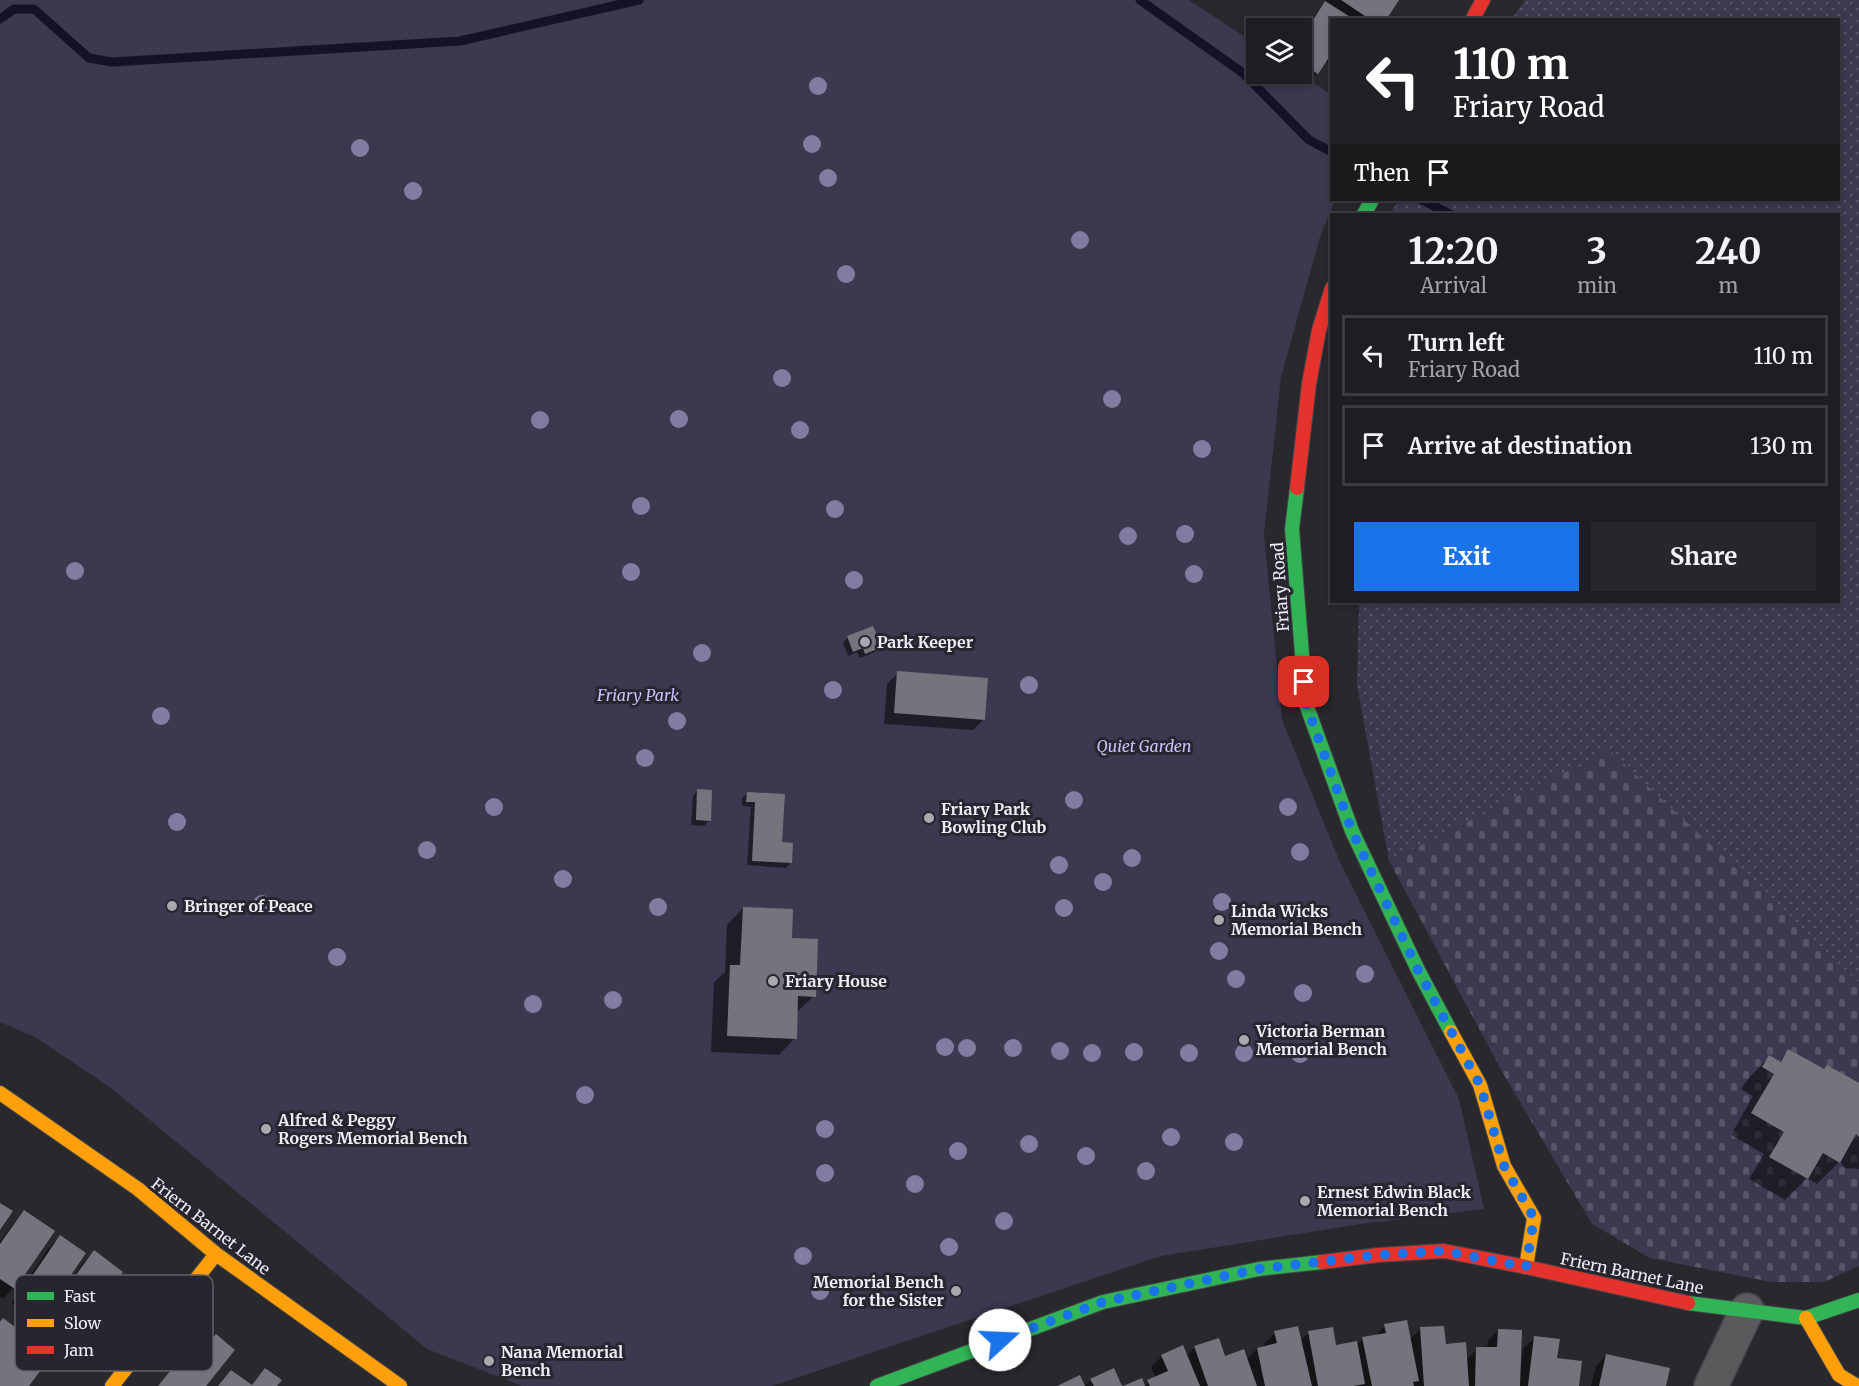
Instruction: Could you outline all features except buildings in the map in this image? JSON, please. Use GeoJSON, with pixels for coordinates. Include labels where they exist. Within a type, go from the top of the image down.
{"type":"FeatureCollection","features":[{"type":"Feature","properties":{"kind":"main road"},"geometry":{"type":"LineString","coordinates":[[1473,18],[1483,0]]}},
{"type":"Feature","properties":{"kind":"main road","name":"Friary Road"},"geometry":{"type":"LineString","coordinates":[[1330,294],[1319,330],[1309,384],[1292,529],[1306,704],[1352,831],[1418,970],[1480,1085],[1504,1166],[1534,1218],[1526,1267]]}},
{"type":"Feature","properties":{"kind":"main road","name":"Friern Barnet Lane"},"geometry":{"type":"LineString","coordinates":[[0,1093],[138,1189],[216,1254],[400,1386]]}},
{"type":"Feature","properties":{"kind":"main road","name":"Friern Barnet Lane"},"geometry":{"type":"LineString","coordinates":[[877,1386],[1103,1302],[1258,1269],[1378,1255],[1444,1251],[1526,1267],[1677,1302],[1806,1318],[1859,1300]]}},
{"type":"Feature","properties":{"kind":"main road"},"geometry":{"type":"LineString","coordinates":[[199,1275],[216,1254]]}},
{"type":"Feature","properties":{"kind":"main road"},"geometry":{"type":"LineString","coordinates":[[1806,1318],[1839,1375],[1857,1386]]}},
{"type":"Feature","properties":{"kind":"main road"},"geometry":{"type":"LineString","coordinates":[[112,1386],[124,1371]]}},
{"type":"Feature","properties":{"kind":"street"},"geometry":{"type":"LineString","coordinates":[[1711,1386],[1747,1310]]}},
{"type":"Feature","properties":{"kind":"green space","name":"Friary Park"},"geometry":{"type":"Polygon","coordinates":[[[0,0],[1189,0],[1246,38],[1246,84],[1312,84],[1312,82],[1330,94],[1330,201],[1335,201],[1320,237],[1281,377],[1264,534],[1282,720],[1339,860],[1459,1099],[1484,1209],[1360,1224],[1161,1256],[772,1386],[522,1386],[427,1349],[111,1088],[35,1037],[0,1022],[0,0]]]}},
{"type":"Feature","properties":{"kind":"green space"},"geometry":{"type":"Polygon","coordinates":[[[1525,0],[1859,0],[1859,983],[1609,751],[1389,861],[1357,684],[1359,603],[1840,603],[1840,213],[1391,213],[1398,201],[1840,201],[1840,18],[1513,18],[1525,0]]]}},
{"type":"Feature","properties":{"kind":"green space"},"geometry":{"type":"Polygon","coordinates":[[[1609,750],[1859,983],[1859,1266],[1824,1282],[1771,1282],[1650,1258],[1592,1224],[1505,1077],[1389,861],[1609,750]]]}},
{"type":"Feature","properties":{"kind":"waterway"},"geometry":{"type":"LineString","coordinates":[[0,19],[14,9],[34,9],[89,58],[112,62],[460,41],[639,0]]}},
{"type":"Feature","properties":{"kind":"waterway"},"geometry":{"type":"LineString","coordinates":[[1140,0],[1243,73],[1309,140],[1330,151]]}},
{"type":"Feature","properties":{"kind":"waterway"},"geometry":{"type":"LineString","coordinates":[[1424,201],[1448,213]]}},
{"type":"Feature","properties":{"kind":"traffic: fast"},"geometry":{"type":"LineString","coordinates":[[1365,213],[1371,201]]}},
{"type":"Feature","properties":{"kind":"traffic: fast"},"geometry":{"type":"LineString","coordinates":[[1297,488],[1292,529],[1306,704],[1352,831],[1418,970],[1451,1032]]}},
{"type":"Feature","properties":{"kind":"traffic: fast"},"geometry":{"type":"LineString","coordinates":[[877,1386],[1103,1302],[1259,1269],[1322,1262]]}},
{"type":"Feature","properties":{"kind":"traffic: fast"},"geometry":{"type":"LineString","coordinates":[[1688,1303],[1806,1318],[1859,1300]]}},
{"type":"Feature","properties":{"kind":"traffic: slow"},"geometry":{"type":"LineString","coordinates":[[1451,1032],[1480,1085],[1504,1166],[1534,1218],[1526,1267]]}},
{"type":"Feature","properties":{"kind":"traffic: slow"},"geometry":{"type":"LineString","coordinates":[[0,1093],[138,1189],[216,1254],[400,1386]]}},
{"type":"Feature","properties":{"kind":"traffic: slow"},"geometry":{"type":"LineString","coordinates":[[199,1275],[216,1254]]}},
{"type":"Feature","properties":{"kind":"traffic: slow"},"geometry":{"type":"LineString","coordinates":[[1806,1318],[1839,1375],[1857,1386]]}},
{"type":"Feature","properties":{"kind":"traffic: slow"},"geometry":{"type":"LineString","coordinates":[[112,1386],[124,1371]]}},
{"type":"Feature","properties":{"kind":"traffic: jam"},"geometry":{"type":"LineString","coordinates":[[1473,18],[1483,0]]}},
{"type":"Feature","properties":{"kind":"traffic: jam"},"geometry":{"type":"LineString","coordinates":[[1297,488],[1309,384],[1319,330],[1330,294]]}},
{"type":"Feature","properties":{"kind":"traffic: jam"},"geometry":{"type":"LineString","coordinates":[[1322,1262],[1378,1255],[1444,1251],[1688,1303]]}},
{"type":"Feature","properties":{"kind":"place","name":"Park Keeper"},"geometry":{"type":"Point","coordinates":[865,642]}},
{"type":"Feature","properties":{"kind":"place","name":"Friary Park Bowling Club"},"geometry":{"type":"Point","coordinates":[929,818]}},
{"type":"Feature","properties":{"kind":"place","name":"Bringer of Peace"},"geometry":{"type":"Point","coordinates":[172,906]}},
{"type":"Feature","properties":{"kind":"place","name":"Linda Wicks Memorial Bench"},"geometry":{"type":"Point","coordinates":[1219,920]}},
{"type":"Feature","properties":{"kind":"place","name":"Friary House"},"geometry":{"type":"Point","coordinates":[773,981]}},
{"type":"Feature","properties":{"kind":"place","name":"Victoria Berman Memorial Bench"},"geometry":{"type":"Point","coordinates":[1244,1040]}},
{"type":"Feature","properties":{"kind":"place","name":"Alfred & Peggy Rogers Memorial Bench"},"geometry":{"type":"Point","coordinates":[266,1129]}},
{"type":"Feature","properties":{"kind":"place","name":"Ernest Edwin Black Memorial Bench"},"geometry":{"type":"Point","coordinates":[1305,1201]}},
{"type":"Feature","properties":{"kind":"place","name":"Memorial Bench for the Sister"},"geometry":{"type":"Point","coordinates":[956,1291]}},
{"type":"Feature","properties":{"kind":"place","name":"Nana Memorial Bench"},"geometry":{"type":"Point","coordinates":[489,1361]}},
{"type":"Feature","properties":{"kind":"route"},"geometry":{"type":"LineString","coordinates":[[1000,1340],[1103,1302],[1258,1269],[1378,1255],[1444,1251],[1526,1267],[1534,1218],[1504,1166],[1480,1085],[1418,970],[1352,831],[1306,704],[1304,682]]}},
{"type":"Feature","properties":{"kind":"park label","name":"Quiet Garden"},"geometry":{"type":"Point","coordinates":[1144,746]}}]}
